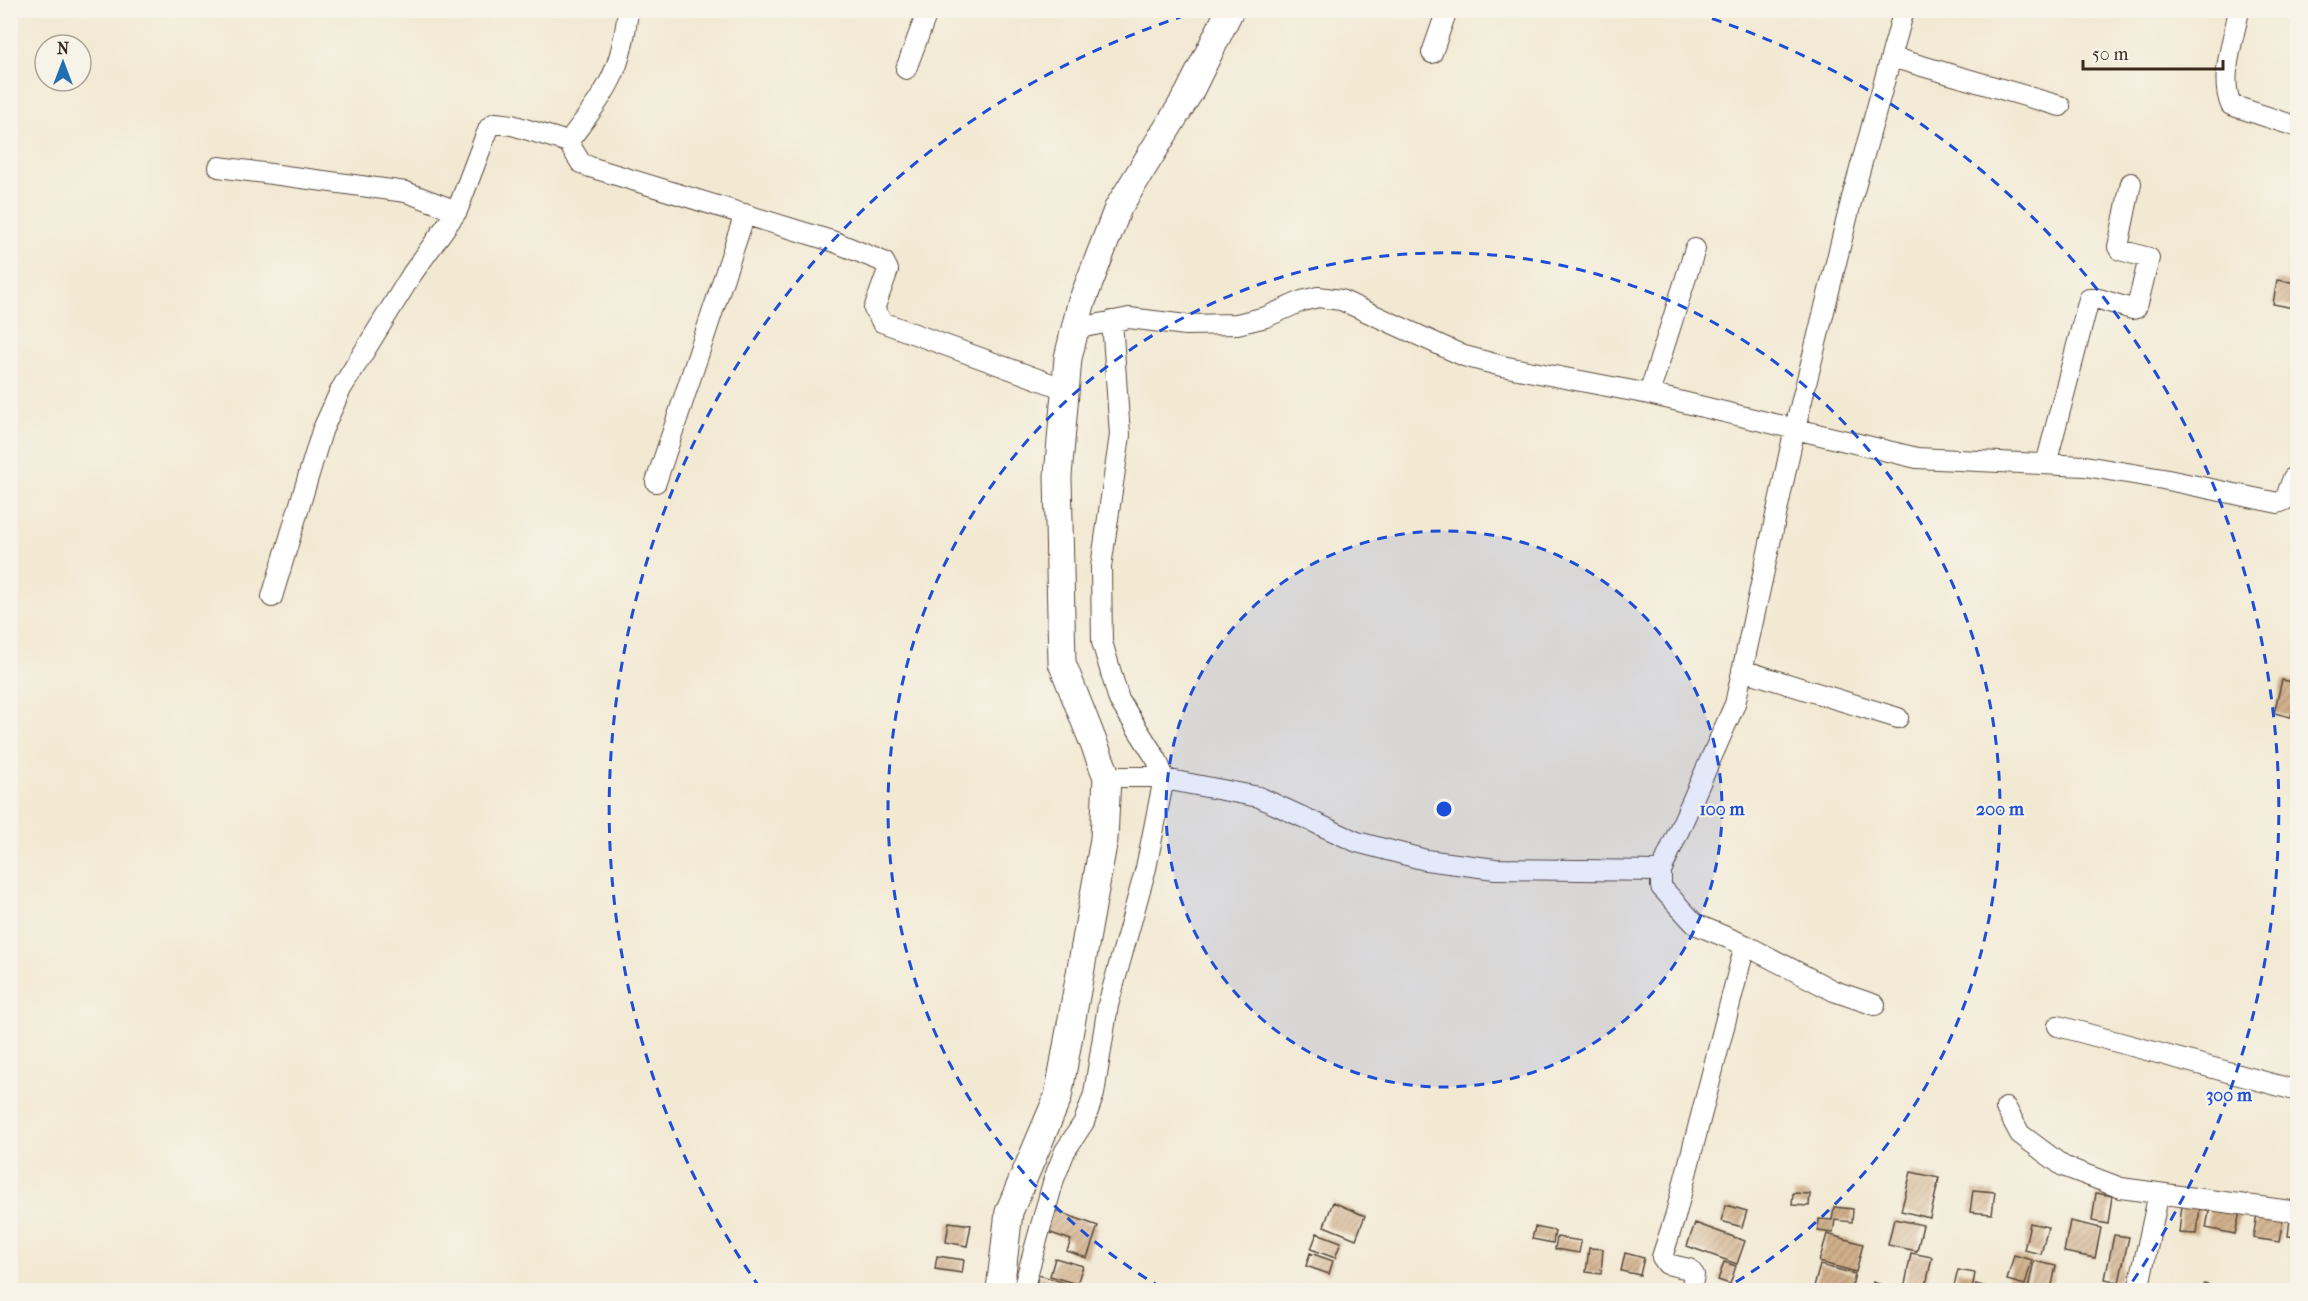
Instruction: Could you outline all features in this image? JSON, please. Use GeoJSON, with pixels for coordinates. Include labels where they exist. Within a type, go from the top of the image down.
{"type":"FeatureCollection","features":[{"type":"Feature","properties":{"kind":"street"},"geometry":{"type":"LineString","coordinates":[[568,142],[610,86],[623,48],[628,10]]}},
{"type":"Feature","properties":{"kind":"street"},"geometry":{"type":"LineString","coordinates":[[906,69],[928,10]]}},
{"type":"Feature","properties":{"kind":"street"},"geometry":{"type":"LineString","coordinates":[[1000,1290],[1009,1212],[1058,1097],[1104,839],[1107,777],[1062,663],[1058,476],[1065,389],[1076,328],[1098,256],[1118,208],[1189,93],[1230,10]]}},
{"type":"Feature","properties":{"kind":"street"},"geometry":{"type":"LineString","coordinates":[[1432,53],[1447,10]]}},
{"type":"Feature","properties":{"kind":"street"},"geometry":{"type":"LineString","coordinates":[[1875,1005],[1834,991],[1745,945],[1695,924],[1661,887],[1661,871],[1735,704],[1795,428],[1852,198],[1904,10]]}},
{"type":"Feature","properties":{"kind":"street"},"geometry":{"type":"LineString","coordinates":[[2239,10],[2227,79],[2226,93],[2231,105],[2298,127]]}},
{"type":"Feature","properties":{"kind":"street"},"geometry":{"type":"LineString","coordinates":[[1891,57],[2060,106]]}},
{"type":"Feature","properties":{"kind":"street"},"geometry":{"type":"LineString","coordinates":[[272,597],[322,431],[341,389],[412,274],[457,211],[489,128],[495,123],[503,122],[568,142],[581,162],[590,167],[835,242],[884,262],[888,270],[874,309],[882,322],[1065,389]]}},
{"type":"Feature","properties":{"kind":"street"},"geometry":{"type":"LineString","coordinates":[[219,166],[406,192],[457,211]]}},
{"type":"Feature","properties":{"kind":"street"},"geometry":{"type":"LineString","coordinates":[[2046,464],[2089,299],[2099,299],[2132,309],[2136,308],[2138,303],[2149,258],[2120,250],[2118,247],[2130,183]]}},
{"type":"Feature","properties":{"kind":"street"},"geometry":{"type":"LineString","coordinates":[[656,482],[745,214]]}},
{"type":"Feature","properties":{"kind":"street"},"geometry":{"type":"LineString","coordinates":[[1649,394],[1695,249]]}},
{"type":"Feature","properties":{"kind":"street"},"geometry":{"type":"LineString","coordinates":[[1076,328],[1112,321],[1146,319],[1186,325],[1237,324],[1266,318],[1302,301],[1318,297],[1341,300],[1464,356],[1502,366],[1649,394],[1917,458],[2046,464],[2122,471],[2278,503],[2285,500],[2293,478],[2298,476]]}},
{"type":"Feature","properties":{"kind":"street"},"geometry":{"type":"LineString","coordinates":[[1023,1290],[1054,1179],[1065,1151],[1084,1122],[1094,1094],[1108,1005],[1146,868],[1164,778],[1157,760],[1119,700],[1101,642],[1101,567],[1120,435],[1112,321]]}},
{"type":"Feature","properties":{"kind":"street"},"geometry":{"type":"LineString","coordinates":[[1742,670],[1898,718]]}},
{"type":"Feature","properties":{"kind":"street"},"geometry":{"type":"LineString","coordinates":[[1107,777],[1164,778],[1259,797],[1357,842],[1426,860],[1495,869],[1661,871]]}},
{"type":"Feature","properties":{"kind":"street"},"geometry":{"type":"LineString","coordinates":[[1691,1290],[1694,1275],[1689,1269],[1667,1264],[1662,1257],[1678,1206],[1745,945]]}},
{"type":"Feature","properties":{"kind":"street"},"geometry":{"type":"LineString","coordinates":[[2058,1026],[2298,1091]]}},
{"type":"Feature","properties":{"kind":"street"},"geometry":{"type":"LineString","coordinates":[[2006,1108],[2020,1134],[2063,1166],[2121,1188],[2298,1212]]}},
{"type":"Feature","properties":{"kind":"street"},"geometry":{"type":"LineString","coordinates":[[2138,1290],[2159,1193]]}},
{"type":"Feature","properties":{"kind":"building"},"geometry":{"type":"Polygon","coordinates":[[[2277,280],[2298,283],[2294,308],[2273,304],[2277,280]]]}},
{"type":"Feature","properties":{"kind":"building"},"geometry":{"type":"Polygon","coordinates":[[[2282,680],[2298,683],[2291,717],[2274,713],[2282,680]]]}},
{"type":"Feature","properties":{"kind":"building"},"geometry":{"type":"Polygon","coordinates":[[[1911,1172],[1939,1178],[1930,1218],[1901,1211],[1911,1172]]]}},
{"type":"Feature","properties":{"kind":"building"},"geometry":{"type":"Polygon","coordinates":[[[1973,1190],[1995,1192],[1992,1214],[1970,1212],[1973,1190]]]}},
{"type":"Feature","properties":{"kind":"building"},"geometry":{"type":"Polygon","coordinates":[[[1793,1193],[1810,1194],[1809,1206],[1792,1205],[1793,1193]]]}},
{"type":"Feature","properties":{"kind":"building"},"geometry":{"type":"Polygon","coordinates":[[[2096,1193],[2112,1196],[2108,1224],[2092,1221],[2096,1193]]]}},
{"type":"Feature","properties":{"kind":"building"},"geometry":{"type":"Polygon","coordinates":[[[1333,1202],[1365,1216],[1356,1239],[1324,1226],[1333,1202]]]}},
{"type":"Feature","properties":{"kind":"building"},"geometry":{"type":"Polygon","coordinates":[[[1726,1205],[1747,1211],[1742,1227],[1721,1221],[1726,1205]]]}},
{"type":"Feature","properties":{"kind":"building"},"geometry":{"type":"Polygon","coordinates":[[[2182,1205],[2200,1206],[2197,1234],[2179,1233],[2182,1205]]]}},
{"type":"Feature","properties":{"kind":"building"},"geometry":{"type":"Polygon","coordinates":[[[2210,1206],[2240,1212],[2235,1234],[2206,1228],[2210,1206]]]}},
{"type":"Feature","properties":{"kind":"building"},"geometry":{"type":"Polygon","coordinates":[[[1834,1207],[1853,1209],[1852,1222],[1835,1220],[1833,1233],[1818,1231],[1819,1219],[1832,1220],[1834,1207]]]}},
{"type":"Feature","properties":{"kind":"building"},"geometry":{"type":"Polygon","coordinates":[[[1053,1210],[1098,1226],[1087,1258],[1067,1251],[1071,1240],[1045,1231],[1053,1210]]]}},
{"type":"Feature","properties":{"kind":"building"},"geometry":{"type":"Polygon","coordinates":[[[2257,1214],[2283,1218],[2279,1242],[2253,1238],[2257,1214]]]}},
{"type":"Feature","properties":{"kind":"building"},"geometry":{"type":"Polygon","coordinates":[[[2290,1218],[2298,1219],[2298,1237],[2288,1236],[2290,1218]]]}},
{"type":"Feature","properties":{"kind":"building"},"geometry":{"type":"Polygon","coordinates":[[[1894,1219],[1923,1225],[1917,1251],[1888,1245],[1894,1219]]]}},
{"type":"Feature","properties":{"kind":"building"},"geometry":{"type":"Polygon","coordinates":[[[2070,1221],[2101,1228],[2095,1258],[2064,1252],[2070,1221]]]}},
{"type":"Feature","properties":{"kind":"building"},"geometry":{"type":"Polygon","coordinates":[[[949,1222],[971,1225],[967,1246],[946,1242],[949,1222]]]}},
{"type":"Feature","properties":{"kind":"building"},"geometry":{"type":"Polygon","coordinates":[[[1695,1223],[1745,1241],[1737,1264],[1687,1246],[1695,1223]]]}},
{"type":"Feature","properties":{"kind":"building"},"geometry":{"type":"Polygon","coordinates":[[[2030,1223],[2048,1227],[2041,1254],[2024,1250],[2030,1223]]]}},
{"type":"Feature","properties":{"kind":"building"},"geometry":{"type":"Polygon","coordinates":[[[1535,1227],[1555,1231],[1553,1243],[1532,1239],[1535,1227]]]}},
{"type":"Feature","properties":{"kind":"building"},"geometry":{"type":"Polygon","coordinates":[[[1317,1233],[1341,1242],[1335,1258],[1311,1249],[1317,1233]]]}},
{"type":"Feature","properties":{"kind":"building"},"geometry":{"type":"Polygon","coordinates":[[[1827,1234],[1863,1244],[1856,1272],[1819,1262],[1827,1234]]]}},
{"type":"Feature","properties":{"kind":"building"},"geometry":{"type":"Polygon","coordinates":[[[2114,1235],[2129,1237],[2119,1282],[2105,1279],[2114,1235]]]}},
{"type":"Feature","properties":{"kind":"building"},"geometry":{"type":"Polygon","coordinates":[[[1557,1237],[1581,1241],[1579,1253],[1555,1249],[1557,1237]]]}},
{"type":"Feature","properties":{"kind":"building"},"geometry":{"type":"Polygon","coordinates":[[[1589,1248],[1603,1249],[1601,1274],[1586,1272],[1589,1248]]]}},
{"type":"Feature","properties":{"kind":"building"},"geometry":{"type":"Polygon","coordinates":[[[1310,1253],[1333,1261],[1329,1274],[1306,1266],[1310,1253]]]}},
{"type":"Feature","properties":{"kind":"building"},"geometry":{"type":"Polygon","coordinates":[[[1625,1253],[1644,1258],[1640,1275],[1621,1271],[1625,1253]]]}},
{"type":"Feature","properties":{"kind":"building"},"geometry":{"type":"Polygon","coordinates":[[[1911,1253],[1932,1257],[1925,1290],[1904,1290],[1911,1253]]]}},
{"type":"Feature","properties":{"kind":"building"},"geometry":{"type":"Polygon","coordinates":[[[2014,1255],[2032,1260],[2025,1285],[2007,1280],[2014,1255]]]}},
{"type":"Feature","properties":{"kind":"building"},"geometry":{"type":"Polygon","coordinates":[[[937,1256],[964,1260],[962,1273],[935,1269],[937,1256]]]}},
{"type":"Feature","properties":{"kind":"building"},"geometry":{"type":"Polygon","coordinates":[[[1055,1258],[1083,1266],[1077,1284],[1050,1276],[1055,1258]]]}},
{"type":"Feature","properties":{"kind":"building"},"geometry":{"type":"Polygon","coordinates":[[[2034,1261],[2056,1266],[2051,1290],[2028,1288],[2034,1261]]]}},
{"type":"Feature","properties":{"kind":"building"},"geometry":{"type":"Polygon","coordinates":[[[1724,1262],[1736,1266],[1730,1284],[1718,1280],[1724,1262]]]}},
{"type":"Feature","properties":{"kind":"building"},"geometry":{"type":"Polygon","coordinates":[[[1820,1265],[1855,1274],[1851,1290],[1813,1290],[1820,1265]]]}},
{"type":"Feature","properties":{"kind":"building"},"geometry":{"type":"Polygon","coordinates":[[[1958,1270],[1975,1273],[1972,1290],[1953,1290],[1958,1270]]]}},
{"type":"Feature","properties":{"kind":"building"},"geometry":{"type":"Polygon","coordinates":[[[1039,1275],[1065,1283],[1063,1290],[1034,1290],[1039,1275]]]}},
{"type":"Feature","properties":{"kind":"building"},"geometry":{"type":"Polygon","coordinates":[[[1873,1282],[1898,1290],[1870,1290],[1873,1282]]]}},
{"type":"Feature","properties":{"kind":"building"},"geometry":{"type":"Polygon","coordinates":[[[1976,1284],[1991,1288],[1991,1290],[1974,1290],[1976,1284]]]}},
{"type":"Feature","properties":{"kind":"building"},"geometry":{"type":"Polygon","coordinates":[[[2204,1284],[2227,1290],[2203,1290],[2204,1284]]]}}]}
